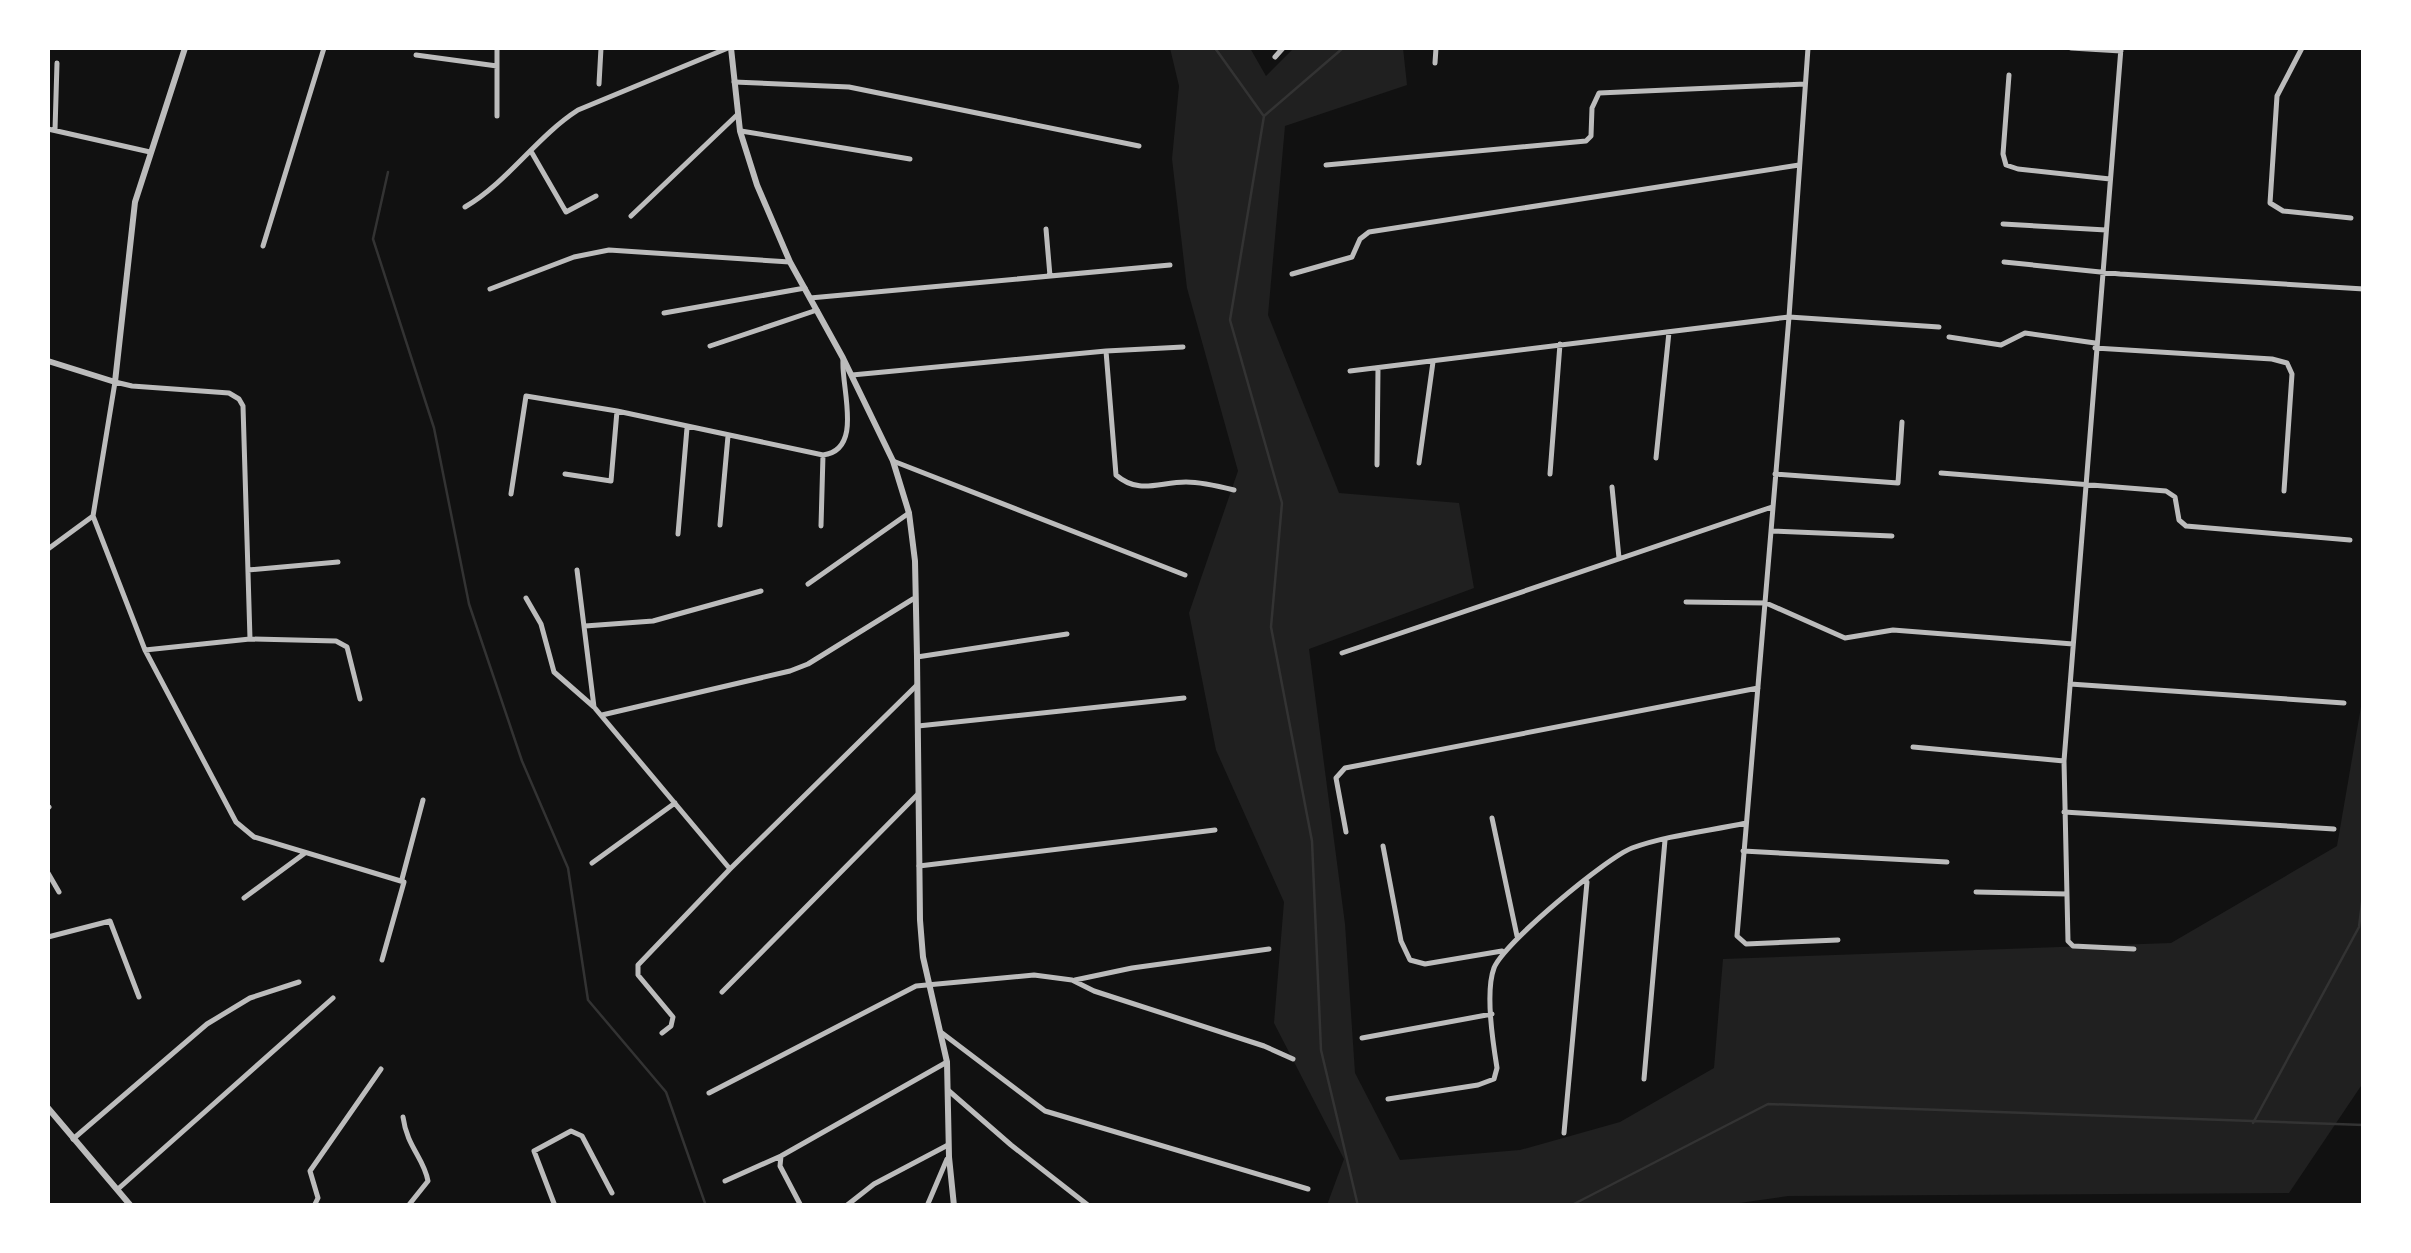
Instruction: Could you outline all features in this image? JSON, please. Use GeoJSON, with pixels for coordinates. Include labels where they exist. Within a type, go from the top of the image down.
{"type":"FeatureCollection","features":[{"type":"Feature","properties":{"kind":"street"},"geometry":{"type":"LineString","coordinates":[[185,48],[133,216],[115,382],[93,516],[145,650],[236,822],[254,837],[403,880]]}},
{"type":"Feature","properties":{"kind":"street"},"geometry":{"type":"LineString","coordinates":[[264,246],[324,48]]}},
{"type":"Feature","properties":{"kind":"street"},"geometry":{"type":"LineString","coordinates":[[497,48],[498,116]]}},
{"type":"Feature","properties":{"kind":"street"},"geometry":{"type":"LineString","coordinates":[[600,48],[600,84]]}},
{"type":"Feature","properties":{"kind":"street"},"geometry":{"type":"LineString","coordinates":[[465,208],[488,194],[562,120],[578,110],[730,48],[740,131],[757,185],[790,262],[894,461],[909,513],[915,561],[920,920],[928,984],[947,1062],[948,1156],[954,1206]]}},
{"type":"Feature","properties":{"kind":"street"},"geometry":{"type":"LineString","coordinates":[[1275,56],[1283,48]]}},
{"type":"Feature","properties":{"kind":"street"},"geometry":{"type":"LineString","coordinates":[[1435,63],[1436,48]]}},
{"type":"Feature","properties":{"kind":"street"},"geometry":{"type":"LineString","coordinates":[[1808,48],[1737,934],[1740,942],[1838,940]]}},
{"type":"Feature","properties":{"kind":"street"},"geometry":{"type":"LineString","coordinates":[[2070,48],[2121,50],[2064,761],[2069,943],[2134,949]]}},
{"type":"Feature","properties":{"kind":"street"},"geometry":{"type":"LineString","coordinates":[[2302,48],[2277,96],[2270,204],[2283,211],[2351,218]]}},
{"type":"Feature","properties":{"kind":"street"},"geometry":{"type":"LineString","coordinates":[[416,55],[497,66]]}},
{"type":"Feature","properties":{"kind":"street"},"geometry":{"type":"LineString","coordinates":[[58,63],[51,130],[150,152]]}},
{"type":"Feature","properties":{"kind":"street"},"geometry":{"type":"LineString","coordinates":[[2008,75],[2003,154],[2006,165],[2111,179]]}},
{"type":"Feature","properties":{"kind":"street"},"geometry":{"type":"LineString","coordinates":[[734,82],[849,87],[1139,146]]}},
{"type":"Feature","properties":{"kind":"street"},"geometry":{"type":"LineString","coordinates":[[1326,165],[1586,141],[1591,136],[1594,98],[1604,92],[1805,84]]}},
{"type":"Feature","properties":{"kind":"street"},"geometry":{"type":"LineString","coordinates":[[631,216],[737,114]]}},
{"type":"Feature","properties":{"kind":"street"},"geometry":{"type":"LineString","coordinates":[[740,131],[910,159]]}},
{"type":"Feature","properties":{"kind":"street"},"geometry":{"type":"LineString","coordinates":[[532,152],[566,212],[596,196]]}},
{"type":"Feature","properties":{"kind":"street"},"geometry":{"type":"LineString","coordinates":[[1292,274],[1352,258],[1360,239],[1369,232],[1799,165]]}},
{"type":"Feature","properties":{"kind":"street"},"geometry":{"type":"LineString","coordinates":[[2002,224],[2106,230]]}},
{"type":"Feature","properties":{"kind":"street"},"geometry":{"type":"LineString","coordinates":[[1046,229],[1050,276]]}},
{"type":"Feature","properties":{"kind":"street"},"geometry":{"type":"LineString","coordinates":[[490,289],[574,257],[609,250],[790,262]]}},
{"type":"Feature","properties":{"kind":"street"},"geometry":{"type":"LineString","coordinates":[[2004,262],[2364,289]]}},
{"type":"Feature","properties":{"kind":"street"},"geometry":{"type":"LineString","coordinates":[[810,298],[1170,264]]}},
{"type":"Feature","properties":{"kind":"street"},"geometry":{"type":"LineString","coordinates":[[664,313],[805,288]]}},
{"type":"Feature","properties":{"kind":"street"},"geometry":{"type":"LineString","coordinates":[[710,346],[816,310]]}},
{"type":"Feature","properties":{"kind":"street"},"geometry":{"type":"LineString","coordinates":[[1350,372],[1789,316],[1939,326]]}},
{"type":"Feature","properties":{"kind":"street"},"geometry":{"type":"LineString","coordinates":[[1656,458],[1669,331]]}},
{"type":"Feature","properties":{"kind":"street"},"geometry":{"type":"LineString","coordinates":[[1949,337],[2001,345],[2026,332],[2095,346],[2288,363],[2292,374],[2284,491]]}},
{"type":"Feature","properties":{"kind":"street"},"geometry":{"type":"LineString","coordinates":[[1550,474],[1560,344]]}},
{"type":"Feature","properties":{"kind":"street"},"geometry":{"type":"LineString","coordinates":[[852,375],[1183,347]]}},
{"type":"Feature","properties":{"kind":"street"},"geometry":{"type":"LineString","coordinates":[[1106,351],[1116,474],[1131,485],[1146,488],[1188,482],[1234,490]]}},
{"type":"Feature","properties":{"kind":"street"},"geometry":{"type":"LineString","coordinates":[[511,494],[526,396],[822,455],[834,454],[846,434],[843,358]]}},
{"type":"Feature","properties":{"kind":"street"},"geometry":{"type":"LineString","coordinates":[[48,361],[132,386],[228,393],[239,398],[250,638]]}},
{"type":"Feature","properties":{"kind":"street"},"geometry":{"type":"LineString","coordinates":[[1420,463],[1433,361]]}},
{"type":"Feature","properties":{"kind":"street"},"geometry":{"type":"LineString","coordinates":[[1377,464],[1378,368]]}},
{"type":"Feature","properties":{"kind":"street"},"geometry":{"type":"LineString","coordinates":[[565,474],[611,481],[616,411]]}},
{"type":"Feature","properties":{"kind":"street"},"geometry":{"type":"LineString","coordinates":[[1775,474],[1898,483],[1902,422]]}},
{"type":"Feature","properties":{"kind":"street"},"geometry":{"type":"LineString","coordinates":[[678,534],[687,428]]}},
{"type":"Feature","properties":{"kind":"street"},"geometry":{"type":"LineString","coordinates":[[720,526],[728,436]]}},
{"type":"Feature","properties":{"kind":"street"},"geometry":{"type":"LineString","coordinates":[[821,526],[822,455]]}},
{"type":"Feature","properties":{"kind":"street"},"geometry":{"type":"LineString","coordinates":[[894,461],[1185,574]]}},
{"type":"Feature","properties":{"kind":"street"},"geometry":{"type":"LineString","coordinates":[[1941,472],[2172,494],[2177,500],[2181,524],[2186,526],[2350,540]]}},
{"type":"Feature","properties":{"kind":"street"},"geometry":{"type":"LineString","coordinates":[[1612,486],[1619,558]]}},
{"type":"Feature","properties":{"kind":"street"},"geometry":{"type":"LineString","coordinates":[[1342,653],[1772,507]]}},
{"type":"Feature","properties":{"kind":"street"},"geometry":{"type":"LineString","coordinates":[[808,584],[909,513]]}},
{"type":"Feature","properties":{"kind":"street"},"geometry":{"type":"LineString","coordinates":[[48,549],[93,516]]}},
{"type":"Feature","properties":{"kind":"street"},"geometry":{"type":"LineString","coordinates":[[1771,531],[1892,536]]}},
{"type":"Feature","properties":{"kind":"street"},"geometry":{"type":"LineString","coordinates":[[248,570],[338,562]]}},
{"type":"Feature","properties":{"kind":"street"},"geometry":{"type":"LineString","coordinates":[[578,570],[594,707]]}},
{"type":"Feature","properties":{"kind":"street"},"geometry":{"type":"LineString","coordinates":[[584,626],[653,621],[761,590]]}},
{"type":"Feature","properties":{"kind":"street"},"geometry":{"type":"LineString","coordinates":[[526,598],[542,624],[554,672],[602,715],[730,869]]}},
{"type":"Feature","properties":{"kind":"street"},"geometry":{"type":"LineString","coordinates":[[602,715],[790,671],[808,664],[913,599]]}},
{"type":"Feature","properties":{"kind":"street"},"geometry":{"type":"LineString","coordinates":[[1686,602],[1766,603],[1845,638],[1893,630],[2073,644]]}},
{"type":"Feature","properties":{"kind":"street"},"geometry":{"type":"LineString","coordinates":[[917,657],[1067,634]]}},
{"type":"Feature","properties":{"kind":"street"},"geometry":{"type":"LineString","coordinates":[[145,650],[250,638],[344,643],[360,699]]}},
{"type":"Feature","properties":{"kind":"street"},"geometry":{"type":"LineString","coordinates":[[2070,684],[2344,703]]}},
{"type":"Feature","properties":{"kind":"street"},"geometry":{"type":"LineString","coordinates":[[662,1032],[671,1026],[672,1013],[636,970],[730,869],[916,685]]}},
{"type":"Feature","properties":{"kind":"street"},"geometry":{"type":"LineString","coordinates":[[1346,832],[1336,778],[1345,768],[1758,688]]}},
{"type":"Feature","properties":{"kind":"street"},"geometry":{"type":"LineString","coordinates":[[918,726],[1184,698]]}},
{"type":"Feature","properties":{"kind":"street"},"geometry":{"type":"LineString","coordinates":[[1914,746],[2064,761]]}},
{"type":"Feature","properties":{"kind":"street"},"geometry":{"type":"LineString","coordinates":[[722,992],[918,794]]}},
{"type":"Feature","properties":{"kind":"street"},"geometry":{"type":"LineString","coordinates":[[382,960],[423,800]]}},
{"type":"Feature","properties":{"kind":"street"},"geometry":{"type":"LineString","coordinates":[[592,862],[674,803]]}},
{"type":"Feature","properties":{"kind":"street"},"geometry":{"type":"LineString","coordinates":[[2064,812],[2334,829]]}},
{"type":"Feature","properties":{"kind":"street"},"geometry":{"type":"LineString","coordinates":[[1492,818],[1517,936]]}},
{"type":"Feature","properties":{"kind":"street"},"geometry":{"type":"LineString","coordinates":[[1388,1099],[1478,1086],[1494,1079],[1497,1068],[1492,971],[1517,936],[1587,880],[1626,850],[1746,822]]}},
{"type":"Feature","properties":{"kind":"street"},"geometry":{"type":"LineString","coordinates":[[919,866],[1215,830]]}},
{"type":"Feature","properties":{"kind":"street"},"geometry":{"type":"LineString","coordinates":[[1644,1079],[1665,840]]}},
{"type":"Feature","properties":{"kind":"street"},"geometry":{"type":"LineString","coordinates":[[1383,846],[1401,940],[1410,960],[1425,964],[1505,950]]}},
{"type":"Feature","properties":{"kind":"street"},"geometry":{"type":"LineString","coordinates":[[1743,850],[1947,862]]}},
{"type":"Feature","properties":{"kind":"street"},"geometry":{"type":"LineString","coordinates":[[244,898],[305,853]]}},
{"type":"Feature","properties":{"kind":"street"},"geometry":{"type":"LineString","coordinates":[[48,873],[60,892]]}},
{"type":"Feature","properties":{"kind":"street"},"geometry":{"type":"LineString","coordinates":[[1564,1133],[1587,880]]}},
{"type":"Feature","properties":{"kind":"street"},"geometry":{"type":"LineString","coordinates":[[1976,892],[2066,894]]}},
{"type":"Feature","properties":{"kind":"street"},"geometry":{"type":"LineString","coordinates":[[48,938],[110,921],[139,997]]}},
{"type":"Feature","properties":{"kind":"street"},"geometry":{"type":"LineString","coordinates":[[1072,980],[1270,949]]}},
{"type":"Feature","properties":{"kind":"street"},"geometry":{"type":"LineString","coordinates":[[709,1094],[896,996],[928,984],[1034,975],[1072,980],[1292,1059]]}},
{"type":"Feature","properties":{"kind":"street"},"geometry":{"type":"LineString","coordinates":[[73,1138],[207,1024],[250,998],[299,982]]}},
{"type":"Feature","properties":{"kind":"street"},"geometry":{"type":"LineString","coordinates":[[118,1190],[333,998]]}},
{"type":"Feature","properties":{"kind":"street"},"geometry":{"type":"LineString","coordinates":[[1362,1038],[1492,1014]]}},
{"type":"Feature","properties":{"kind":"street"},"geometry":{"type":"LineString","coordinates":[[942,1033],[1044,1111],[1308,1189]]}},
{"type":"Feature","properties":{"kind":"street"},"geometry":{"type":"LineString","coordinates":[[725,1181],[780,1156],[947,1062]]}},
{"type":"Feature","properties":{"kind":"street"},"geometry":{"type":"LineString","coordinates":[[314,1206],[318,1198],[310,1170],[380,1068]]}},
{"type":"Feature","properties":{"kind":"street"},"geometry":{"type":"LineString","coordinates":[[949,1090],[1089,1206]]}},
{"type":"Feature","properties":{"kind":"street"},"geometry":{"type":"LineString","coordinates":[[48,1108],[131,1206]]}},
{"type":"Feature","properties":{"kind":"street"},"geometry":{"type":"LineString","coordinates":[[403,1118],[406,1138],[428,1181],[408,1206]]}},
{"type":"Feature","properties":{"kind":"street"},"geometry":{"type":"LineString","coordinates":[[555,1206],[534,1151],[571,1131],[582,1136],[612,1193]]}},
{"type":"Feature","properties":{"kind":"street"},"geometry":{"type":"LineString","coordinates":[[846,1206],[874,1184],[948,1145]]}},
{"type":"Feature","properties":{"kind":"street"},"geometry":{"type":"LineString","coordinates":[[780,1156],[780,1166],[801,1206]]}},
{"type":"Feature","properties":{"kind":"street"},"geometry":{"type":"LineString","coordinates":[[926,1206],[948,1156]]}},
{"type":"Feature","properties":{"kind":"shaded area"},"geometry":{"type":"Polygon","coordinates":[[[1170,48],[1250,48],[1266,76],[1294,48],[1403,48],[1407,85],[1285,126],[1268,315],[1339,493],[1459,503],[1474,588],[1309,649],[1345,924],[1355,1073],[1400,1160],[1520,1150],[1620,1122],[1714,1068],[1723,959],[2171,943],[2337,846],[2363,695],[2363,1083],[2289,1193],[1788,1196],[1718,1206],[1327,1205],[1344,1159],[1274,1023],[1284,902],[1216,750],[1189,613],[1238,471],[1187,288],[1172,159],[1179,86],[1170,48]]]}},
{"type":"Feature","properties":{"kind":"waterway"},"geometry":{"type":"LineString","coordinates":[[1215,48],[1263,115]]}},
{"type":"Feature","properties":{"kind":"waterway"},"geometry":{"type":"LineString","coordinates":[[1343,48],[1264,116],[1230,320],[1282,503],[1271,627],[1312,841],[1321,1050],[1358,1206]]}},
{"type":"Feature","properties":{"kind":"waterway"},"geometry":{"type":"LineString","coordinates":[[388,172],[373,239],[434,428],[469,604],[522,761],[568,868],[588,1000],[666,1092],[706,1206]]}},
{"type":"Feature","properties":{"kind":"waterway"},"geometry":{"type":"LineString","coordinates":[[2253,1123],[2359,927],[2364,887]]}},
{"type":"Feature","properties":{"kind":"waterway"},"geometry":{"type":"LineString","coordinates":[[1570,1206],[1768,1104],[2364,1125]]}}]}
